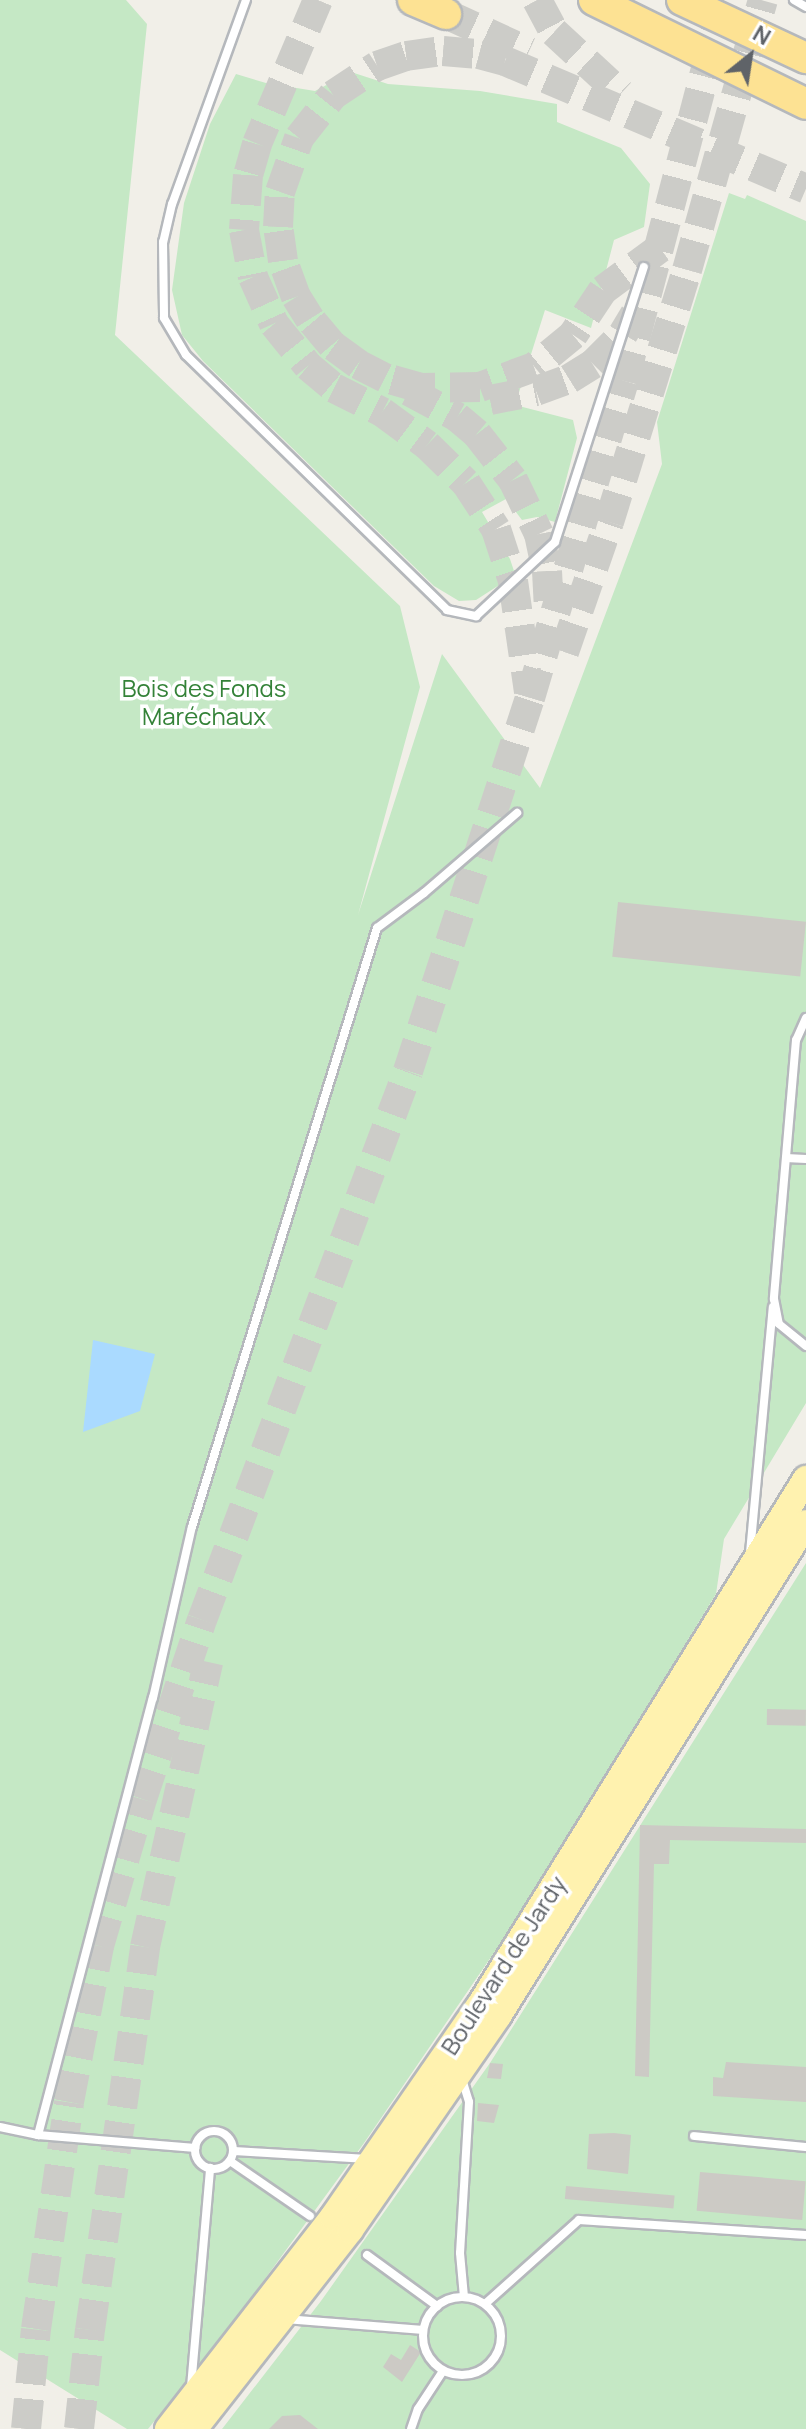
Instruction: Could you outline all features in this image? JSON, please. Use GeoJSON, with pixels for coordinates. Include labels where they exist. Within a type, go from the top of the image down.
{"type":"FeatureCollection","features":[{"type":"Feature","properties":{"kind":"highway"},"geometry":{"type":"LineString","coordinates":[[413,0],[446,14]]}},
{"type":"Feature","properties":{"kind":"highway"},"geometry":{"type":"LineString","coordinates":[[594,0],[806,104]]}},
{"type":"Feature","properties":{"kind":"highway"},"geometry":{"type":"LineString","coordinates":[[682,0],[806,58]]}},
{"type":"Feature","properties":{"kind":"main road","name":"Boulevard de Jardy"},"geometry":{"type":"LineString","coordinates":[[168,2429],[333,2217],[480,2005],[806,1479]]}},
{"type":"Feature","properties":{"kind":"main road","name":"Boulevard de Jardy"},"geometry":{"type":"LineString","coordinates":[[194,2429],[350,2230],[498,2016],[806,1523]]}},
{"type":"Feature","properties":{"kind":"lane"},"geometry":{"type":"LineString","coordinates":[[246,0],[172,204],[163,242],[164,318],[186,355],[447,610],[476,616],[555,542],[644,267]]}},
{"type":"Feature","properties":{"kind":"lane"},"geometry":{"type":"LineString","coordinates":[[794,0],[806,7]]}},
{"type":"Feature","properties":{"kind":"lane"},"geometry":{"type":"LineString","coordinates":[[38,2135],[149,1713],[192,1527],[377,928],[424,893],[517,813]]}},
{"type":"Feature","properties":{"kind":"lane"},"geometry":{"type":"LineString","coordinates":[[749,1572],[796,1040],[806,1018]]}},
{"type":"Feature","properties":{"kind":"lane"},"geometry":{"type":"LineString","coordinates":[[786,1158],[806,1159]]}},
{"type":"Feature","properties":{"kind":"lane"},"geometry":{"type":"LineString","coordinates":[[774,1299],[779,1324],[806,1346]]}},
{"type":"Feature","properties":{"kind":"lane"},"geometry":{"type":"LineString","coordinates":[[459,2072],[469,2102],[460,2253],[464,2297]]}},
{"type":"Feature","properties":{"kind":"lane"},"geometry":{"type":"LineString","coordinates":[[0,2127],[38,2135],[195,2148]]}},
{"type":"Feature","properties":{"kind":"lane"},"geometry":{"type":"LineString","coordinates":[[210,2130],[222,2132],[231,2140],[234,2151],[230,2161],[221,2168],[210,2168],[201,2164],[195,2148],[199,2137],[210,2130]]}},
{"type":"Feature","properties":{"kind":"lane"},"geometry":{"type":"LineString","coordinates":[[694,2136],[806,2147]]}},
{"type":"Feature","properties":{"kind":"lane"},"geometry":{"type":"LineString","coordinates":[[234,2151],[373,2160]]}},
{"type":"Feature","properties":{"kind":"lane"},"geometry":{"type":"LineString","coordinates":[[230,2161],[310,2216]]}},
{"type":"Feature","properties":{"kind":"lane"},"geometry":{"type":"LineString","coordinates":[[190,2401],[210,2168]]}},
{"type":"Feature","properties":{"kind":"lane"},"geometry":{"type":"LineString","coordinates":[[485,2304],[579,2220],[806,2235]]}},
{"type":"Feature","properties":{"kind":"lane"},"geometry":{"type":"LineString","coordinates":[[367,2255],[437,2306]]}},
{"type":"Feature","properties":{"kind":"lane"},"geometry":{"type":"LineString","coordinates":[[464,2297],[485,2304],[500,2326],[502,2340],[497,2356],[484,2369],[472,2375],[443,2371],[430,2359],[424,2346],[423,2330],[437,2306],[464,2297]]}},
{"type":"Feature","properties":{"kind":"lane"},"geometry":{"type":"LineString","coordinates":[[281,2318],[423,2330]]}},
{"type":"Feature","properties":{"kind":"lane"},"geometry":{"type":"LineString","coordinates":[[411,2429],[418,2409],[443,2371]]}},
{"type":"Feature","properties":{"kind":"green space","name":"Bois des Fonds Maréchaux"},"geometry":{"type":"Polygon","coordinates":[[[0,0],[126,0],[147,24],[115,335],[400,606],[420,687],[358,915],[442,654],[540,788],[662,464],[657,422],[729,193],[745,199],[747,195],[806,221],[806,1403],[724,1539],[716,1594],[634,1728],[623,1753],[608,1770],[549,1866],[547,1875],[364,2143],[235,2320],[148,2429],[127,2429],[0,2350],[0,0]]]}},
{"type":"Feature","properties":{"kind":"green space"},"geometry":{"type":"Polygon","coordinates":[[[351,72],[388,84],[480,91],[557,104],[557,122],[621,148],[650,184],[644,227],[614,240],[591,328],[545,310],[515,405],[573,420],[577,438],[555,522],[537,517],[522,520],[506,499],[482,512],[514,571],[507,580],[476,600],[459,601],[434,586],[203,361],[182,335],[172,290],[184,203],[210,124],[236,74],[266,83],[315,91],[351,72]]]}},
{"type":"Feature","properties":{"kind":"green space"},"geometry":{"type":"Polygon","coordinates":[[[806,1563],[806,2429],[222,2429],[321,2301],[490,2063],[806,1563]]]}},
{"type":"Feature","properties":{"kind":"water"},"geometry":{"type":"Polygon","coordinates":[[[93,1340],[155,1354],[140,1411],[83,1432],[93,1340]]]}},
{"type":"Feature","properties":{"kind":"building"},"geometry":{"type":"Polygon","coordinates":[[[618,902],[806,922],[800,976],[612,957],[618,902]]]}},
{"type":"Feature","properties":{"kind":"building"},"geometry":{"type":"Polygon","coordinates":[[[767,1709],[806,1710],[806,1726],[767,1725],[767,1709]]]}},
{"type":"Feature","properties":{"kind":"building"},"geometry":{"type":"Polygon","coordinates":[[[640,1825],[806,1829],[806,1843],[670,1840],[669,1864],[654,1864],[649,2077],[635,2076],[640,1825]]]}},
{"type":"Feature","properties":{"kind":"building"},"geometry":{"type":"Polygon","coordinates":[[[726,2062],[806,2067],[806,2102],[713,2096],[713,2077],[723,2078],[726,2062]]]}},
{"type":"Feature","properties":{"kind":"building"},"geometry":{"type":"Polygon","coordinates":[[[490,2063],[503,2064],[501,2079],[487,2078],[490,2063]]]}},
{"type":"Feature","properties":{"kind":"building"},"geometry":{"type":"Polygon","coordinates":[[[478,2103],[499,2105],[494,2123],[477,2121],[478,2103]]]}},
{"type":"Feature","properties":{"kind":"building"},"geometry":{"type":"Polygon","coordinates":[[[589,2134],[631,2135],[628,2174],[587,2169],[589,2134]]]}},
{"type":"Feature","properties":{"kind":"building"},"geometry":{"type":"Polygon","coordinates":[[[700,2172],[806,2181],[802,2220],[697,2211],[700,2172]]]}},
{"type":"Feature","properties":{"kind":"building"},"geometry":{"type":"Polygon","coordinates":[[[566,2186],[675,2195],[673,2208],[565,2199],[566,2186]]]}},
{"type":"Feature","properties":{"kind":"building"},"geometry":{"type":"Polygon","coordinates":[[[410,2345],[421,2352],[402,2382],[383,2367],[391,2354],[401,2360],[410,2345]]]}},
{"type":"Feature","properties":{"kind":"building"},"geometry":{"type":"Polygon","coordinates":[[[300,2415],[318,2429],[269,2429],[282,2416],[300,2415]]]}},
{"type":"Feature","properties":{"kind":"tunnel"},"geometry":{"type":"LineString","coordinates":[[318,0],[257,144],[248,175],[244,230],[253,277],[274,324],[308,366],[334,388],[382,412],[427,445],[466,483],[496,529],[513,581],[529,692]]}},
{"type":"Feature","properties":{"kind":"tunnel"},"geometry":{"type":"LineString","coordinates":[[537,0],[554,32],[621,94]]}},
{"type":"Feature","properties":{"kind":"tunnel"},"geometry":{"type":"LineString","coordinates":[[26,2429],[36,2329],[69,2102],[99,1946],[142,1799],[202,1620],[408,1071],[530,698],[624,381],[724,0]]}},
{"type":"Feature","properties":{"kind":"tunnel"},"geometry":{"type":"LineString","coordinates":[[564,652],[609,522],[687,270],[763,0]]}},
{"type":"Feature","properties":{"kind":"tunnel"},"geometry":{"type":"LineString","coordinates":[[446,14],[529,52]]}},
{"type":"Feature","properties":{"kind":"tunnel"},"geometry":{"type":"LineString","coordinates":[[660,248],[603,290],[573,335],[534,367],[480,387],[421,388],[385,378],[358,364],[332,345],[310,319],[296,297],[283,261],[278,227],[280,192],[299,138],[333,95],[377,66],[406,56],[443,51],[479,54],[505,61],[806,189]]}},
{"type":"Feature","properties":{"kind":"tunnel"},"geometry":{"type":"LineString","coordinates":[[490,400],[536,391],[569,379],[593,364],[623,334],[635,314]]}},
{"type":"Feature","properties":{"kind":"tunnel"},"geometry":{"type":"LineString","coordinates":[[409,391],[457,417],[477,434],[513,480],[539,534],[547,571],[549,610]]}},
{"type":"Feature","properties":{"kind":"tunnel"},"geometry":{"type":"LineString","coordinates":[[79,2429],[90,2330],[145,1947],[208,1662]]}}]}
